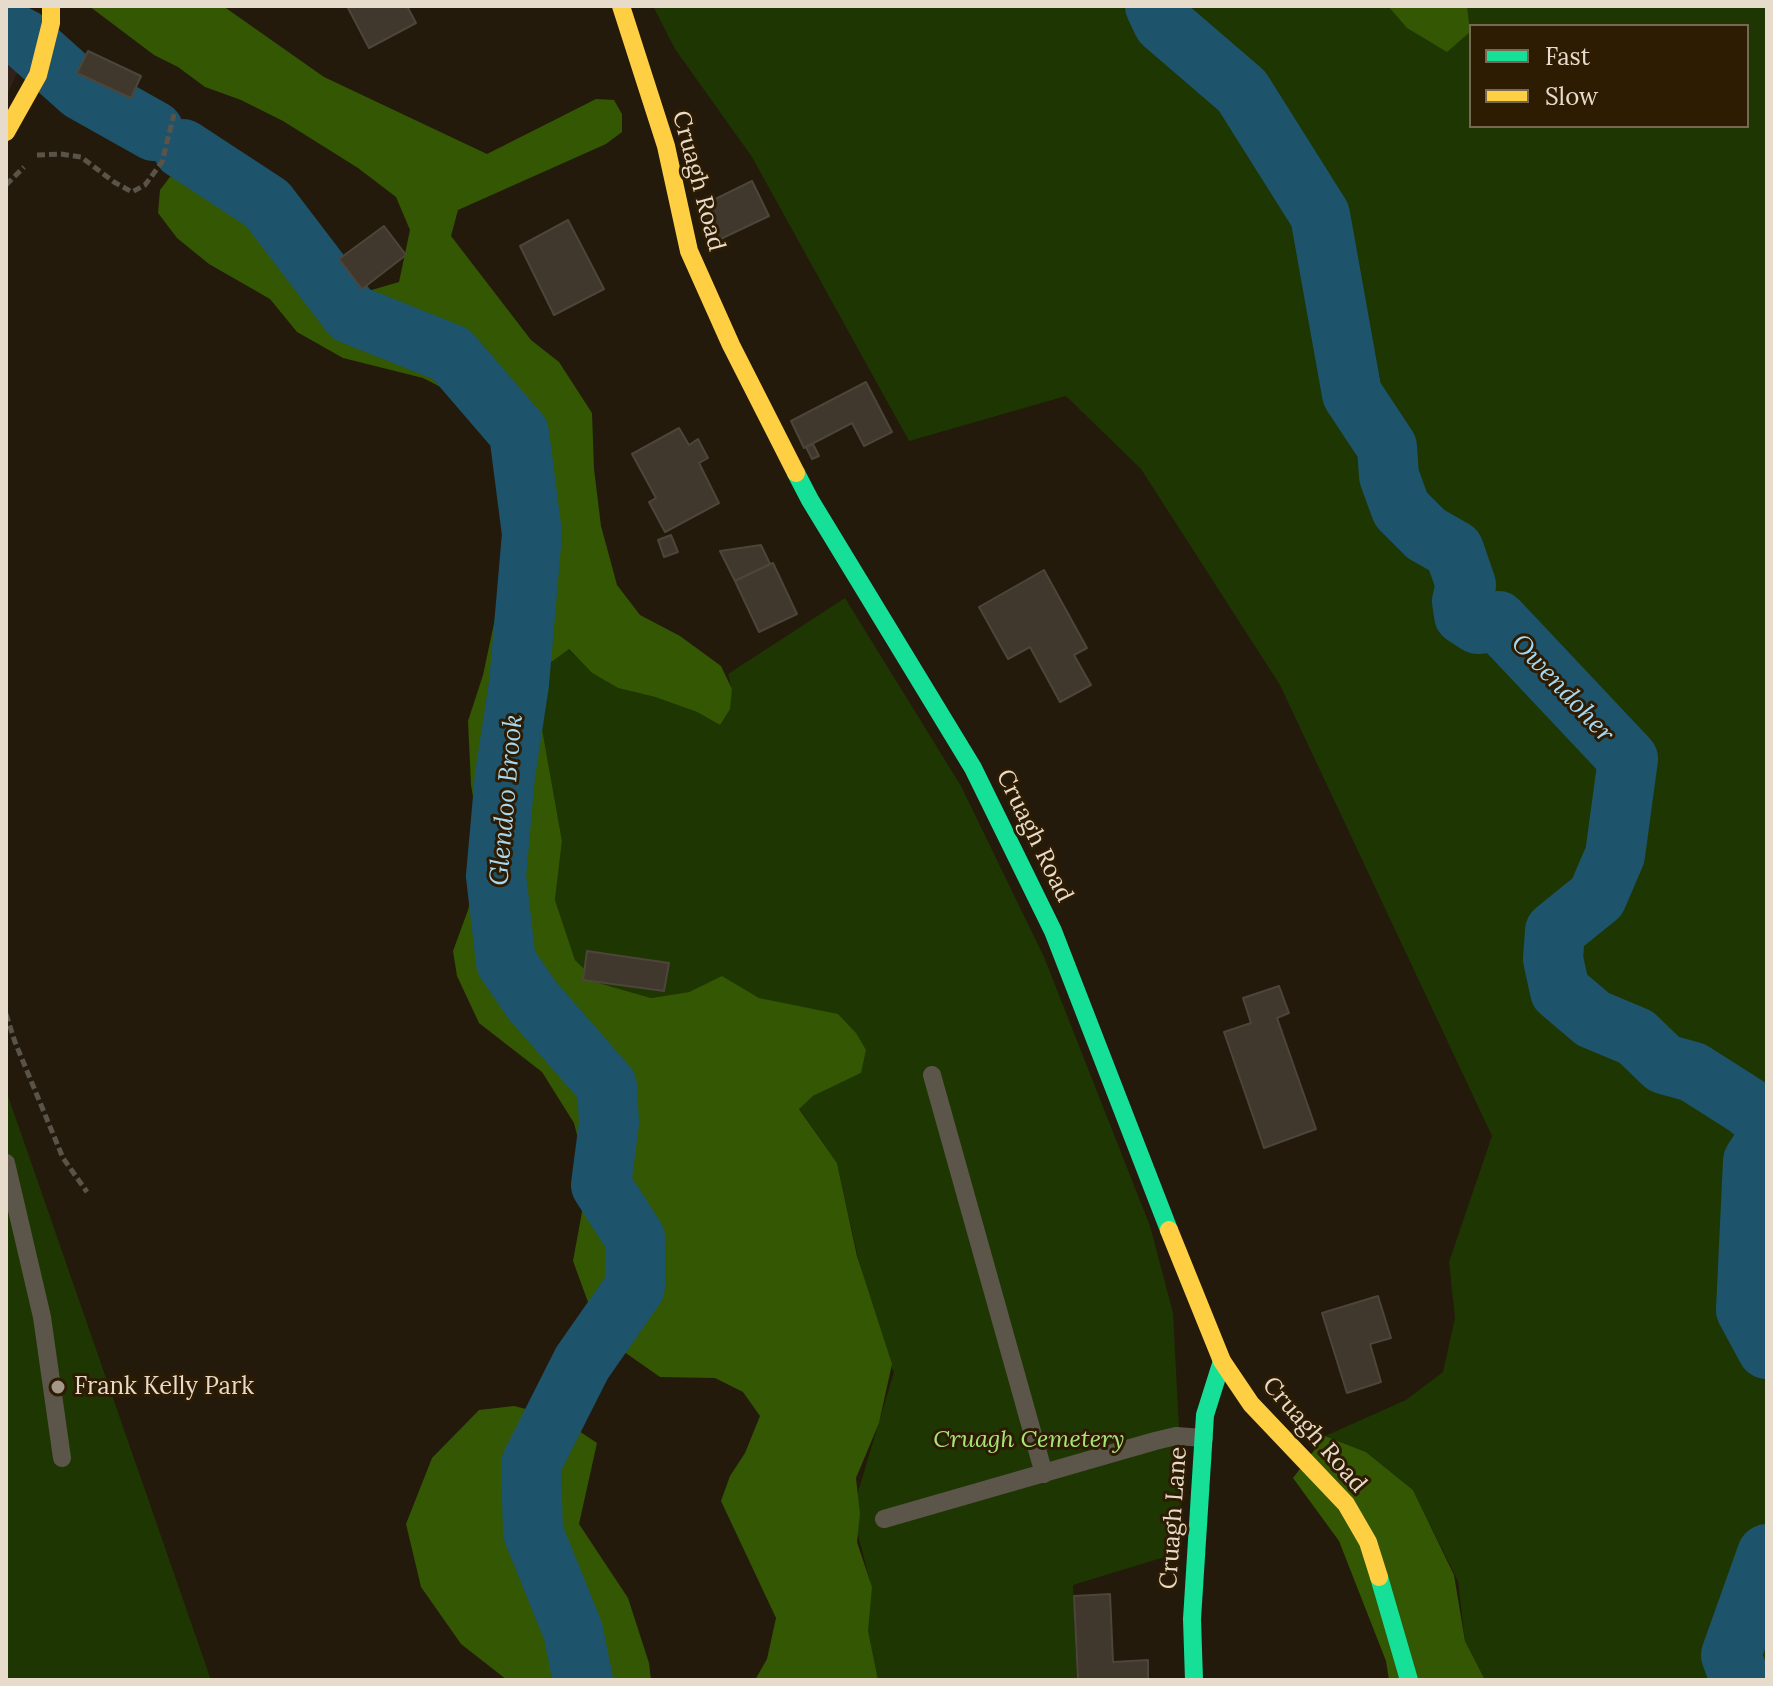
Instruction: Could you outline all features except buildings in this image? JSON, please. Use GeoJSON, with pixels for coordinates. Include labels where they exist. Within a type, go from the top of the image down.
{"type":"FeatureCollection","features":[{"type":"Feature","properties":{"kind":"main road"},"geometry":{"type":"LineString","coordinates":[[6,132],[38,75],[51,23],[51,6]]}},
{"type":"Feature","properties":{"kind":"main road","name":"Cruagh Road"},"geometry":{"type":"LineString","coordinates":[[621,6],[666,146],[689,251],[731,345],[810,500],[973,768],[1053,931],[1146,1175],[1222,1361],[1251,1404],[1346,1504],[1368,1542],[1409,1680]]}},
{"type":"Feature","properties":{"kind":"main road","name":"Cruagh Lane"},"geometry":{"type":"LineString","coordinates":[[1194,1680],[1192,1619],[1205,1415],[1222,1361]]}},
{"type":"Feature","properties":{"kind":"lane"},"geometry":{"type":"LineString","coordinates":[[932,1075],[1044,1474]]}},
{"type":"Feature","properties":{"kind":"lane"},"geometry":{"type":"LineString","coordinates":[[6,1163],[42,1317],[62,1458]]}},
{"type":"Feature","properties":{"kind":"lane"},"geometry":{"type":"LineString","coordinates":[[884,1519],[1155,1441],[1176,1436],[1204,1438]]}},
{"type":"Feature","properties":{"kind":"path"},"geometry":{"type":"LineString","coordinates":[[6,185],[37,155],[61,154],[81,157],[132,192],[145,185],[162,162],[174,114]]}},
{"type":"Feature","properties":{"kind":"path"},"geometry":{"type":"LineString","coordinates":[[6,1014],[63,1158],[87,1192]]}},
{"type":"Feature","properties":{"kind":"shaded area"},"geometry":{"type":"Polygon","coordinates":[[[6,30],[24,39],[23,60],[6,97],[6,30]]]}},
{"type":"Feature","properties":{"kind":"green space"},"geometry":{"type":"Polygon","coordinates":[[[6,6],[18,6],[9,56],[6,56],[6,6]]]}},
{"type":"Feature","properties":{"kind":"green space"},"geometry":{"type":"Polygon","coordinates":[[[89,6],[223,6],[324,77],[487,154],[596,99],[614,100],[622,114],[622,132],[606,144],[458,210],[451,236],[531,340],[559,362],[592,413],[594,469],[601,526],[617,585],[640,615],[680,636],[721,666],[732,689],[730,709],[720,725],[697,712],[618,688],[592,673],[569,649],[550,663],[541,723],[562,841],[555,900],[575,960],[599,983],[651,998],[689,992],[722,976],[759,998],[838,1014],[856,1033],[866,1050],[861,1073],[813,1096],[799,1109],[837,1163],[857,1256],[892,1364],[879,1423],[856,1478],[860,1514],[857,1542],[872,1587],[868,1631],[878,1680],[755,1680],[767,1659],[776,1618],[721,1501],[760,1416],[743,1392],[715,1378],[660,1377],[600,1335],[573,1261],[588,1179],[574,1123],[542,1072],[479,1023],[457,976],[453,951],[468,910],[482,848],[471,785],[468,721],[483,675],[502,586],[508,532],[501,460],[466,400],[423,378],[343,358],[297,332],[270,299],[209,264],[177,238],[158,213],[160,190],[179,165],[204,167],[294,234],[330,272],[368,291],[399,282],[410,230],[396,197],[358,168],[283,121],[241,100],[205,87],[178,67],[154,55],[89,6]]]}},
{"type":"Feature","properties":{"kind":"green space"},"geometry":{"type":"Polygon","coordinates":[[[653,6],[1767,6],[1767,1680],[1485,1680],[1465,1641],[1458,1581],[1413,1490],[1366,1452],[1325,1436],[1406,1400],[1443,1372],[1455,1318],[1449,1262],[1492,1136],[1280,685],[1141,469],[1066,396],[909,441],[752,157],[675,49],[653,6]]]}},
{"type":"Feature","properties":{"kind":"green space"},"geometry":{"type":"Polygon","coordinates":[[[1388,6],[1467,6],[1469,33],[1447,52],[1407,28],[1388,6]]]}},
{"type":"Feature","properties":{"kind":"green space","name":"Cruagh Cemetery"},"geometry":{"type":"Polygon","coordinates":[[[845,598],[961,786],[1044,957],[1150,1226],[1173,1313],[1181,1464],[1181,1552],[1073,1585],[1077,1680],[854,1680],[852,1649],[870,1581],[852,1512],[894,1372],[876,1338],[837,1163],[799,1108],[813,1096],[861,1073],[794,1006],[759,998],[722,977],[689,992],[651,998],[599,983],[575,960],[555,900],[562,841],[541,723],[550,663],[568,649],[592,673],[618,688],[697,712],[720,725],[732,690],[728,674],[845,598]]]}},
{"type":"Feature","properties":{"kind":"green space","name":"Frank Kelly Park"},"geometry":{"type":"Polygon","coordinates":[[[6,1088],[7,1093],[211,1680],[6,1680],[6,1088]]]}},
{"type":"Feature","properties":{"kind":"green space"},"geometry":{"type":"Polygon","coordinates":[[[514,1406],[558,1417],[597,1443],[579,1524],[628,1598],[649,1663],[651,1680],[507,1680],[461,1644],[421,1587],[406,1524],[432,1458],[479,1410],[514,1406]]]}},
{"type":"Feature","properties":{"kind":"green space"},"geometry":{"type":"Polygon","coordinates":[[[1325,1436],[1366,1452],[1413,1490],[1454,1575],[1465,1641],[1485,1680],[1389,1680],[1386,1661],[1339,1541],[1293,1478],[1325,1436]]]}},
{"type":"Feature","properties":{"kind":"waterway","name":"Owendoher"},"geometry":{"type":"LineString","coordinates":[[1155,6],[1163,23],[1242,91],[1320,215],[1352,394],[1387,447],[1389,476],[1401,509],[1426,534],[1454,550],[1466,585],[1462,601],[1464,615],[1478,624],[1498,621],[1628,759],[1615,855],[1597,897],[1555,931],[1553,959],[1560,991],[1593,1019],[1636,1037],[1664,1064],[1693,1072],[1767,1123]]}},
{"type":"Feature","properties":{"kind":"waterway","name":"Glendoo Brook"},"geometry":{"type":"LineString","coordinates":[[6,30],[24,39],[81,90],[154,131]]}},
{"type":"Feature","properties":{"kind":"waterway","name":"Glendoo Brook"},"geometry":{"type":"LineString","coordinates":[[183,149],[267,204],[351,314],[451,354],[519,433],[532,534],[519,684],[505,775],[496,876],[506,962],[532,1000],[607,1086],[609,1123],[601,1185],[635,1238],[635,1287],[582,1363],[531,1464],[533,1532],[573,1631],[583,1680]]}},
{"type":"Feature","properties":{"kind":"waterway","name":"Owendoher"},"geometry":{"type":"LineString","coordinates":[[1767,1139],[1753,1161],[1746,1310],[1767,1349]]}},
{"type":"Feature","properties":{"kind":"waterway","name":"Owendoher"},"geometry":{"type":"LineString","coordinates":[[1740,1680],[1731,1655],[1767,1554]]}},
{"type":"Feature","properties":{"kind":"traffic: fast"},"geometry":{"type":"LineString","coordinates":[[796,473],[973,768],[1053,931],[1169,1230]]}},
{"type":"Feature","properties":{"kind":"traffic: fast"},"geometry":{"type":"LineString","coordinates":[[1194,1680],[1192,1619],[1205,1415],[1222,1361]]}},
{"type":"Feature","properties":{"kind":"traffic: fast"},"geometry":{"type":"LineString","coordinates":[[1379,1577],[1409,1680]]}},
{"type":"Feature","properties":{"kind":"traffic: slow"},"geometry":{"type":"LineString","coordinates":[[6,132],[38,75],[51,23],[51,6]]}},
{"type":"Feature","properties":{"kind":"traffic: slow"},"geometry":{"type":"LineString","coordinates":[[621,6],[666,146],[689,251],[731,345],[796,473]]}},
{"type":"Feature","properties":{"kind":"traffic: slow"},"geometry":{"type":"LineString","coordinates":[[1169,1230],[1222,1361],[1251,1404],[1346,1504],[1368,1542],[1379,1577]]}},
{"type":"Feature","properties":{"kind":"place","name":"Frank Kelly Park"},"geometry":{"type":"Point","coordinates":[58,1387]}}]}
